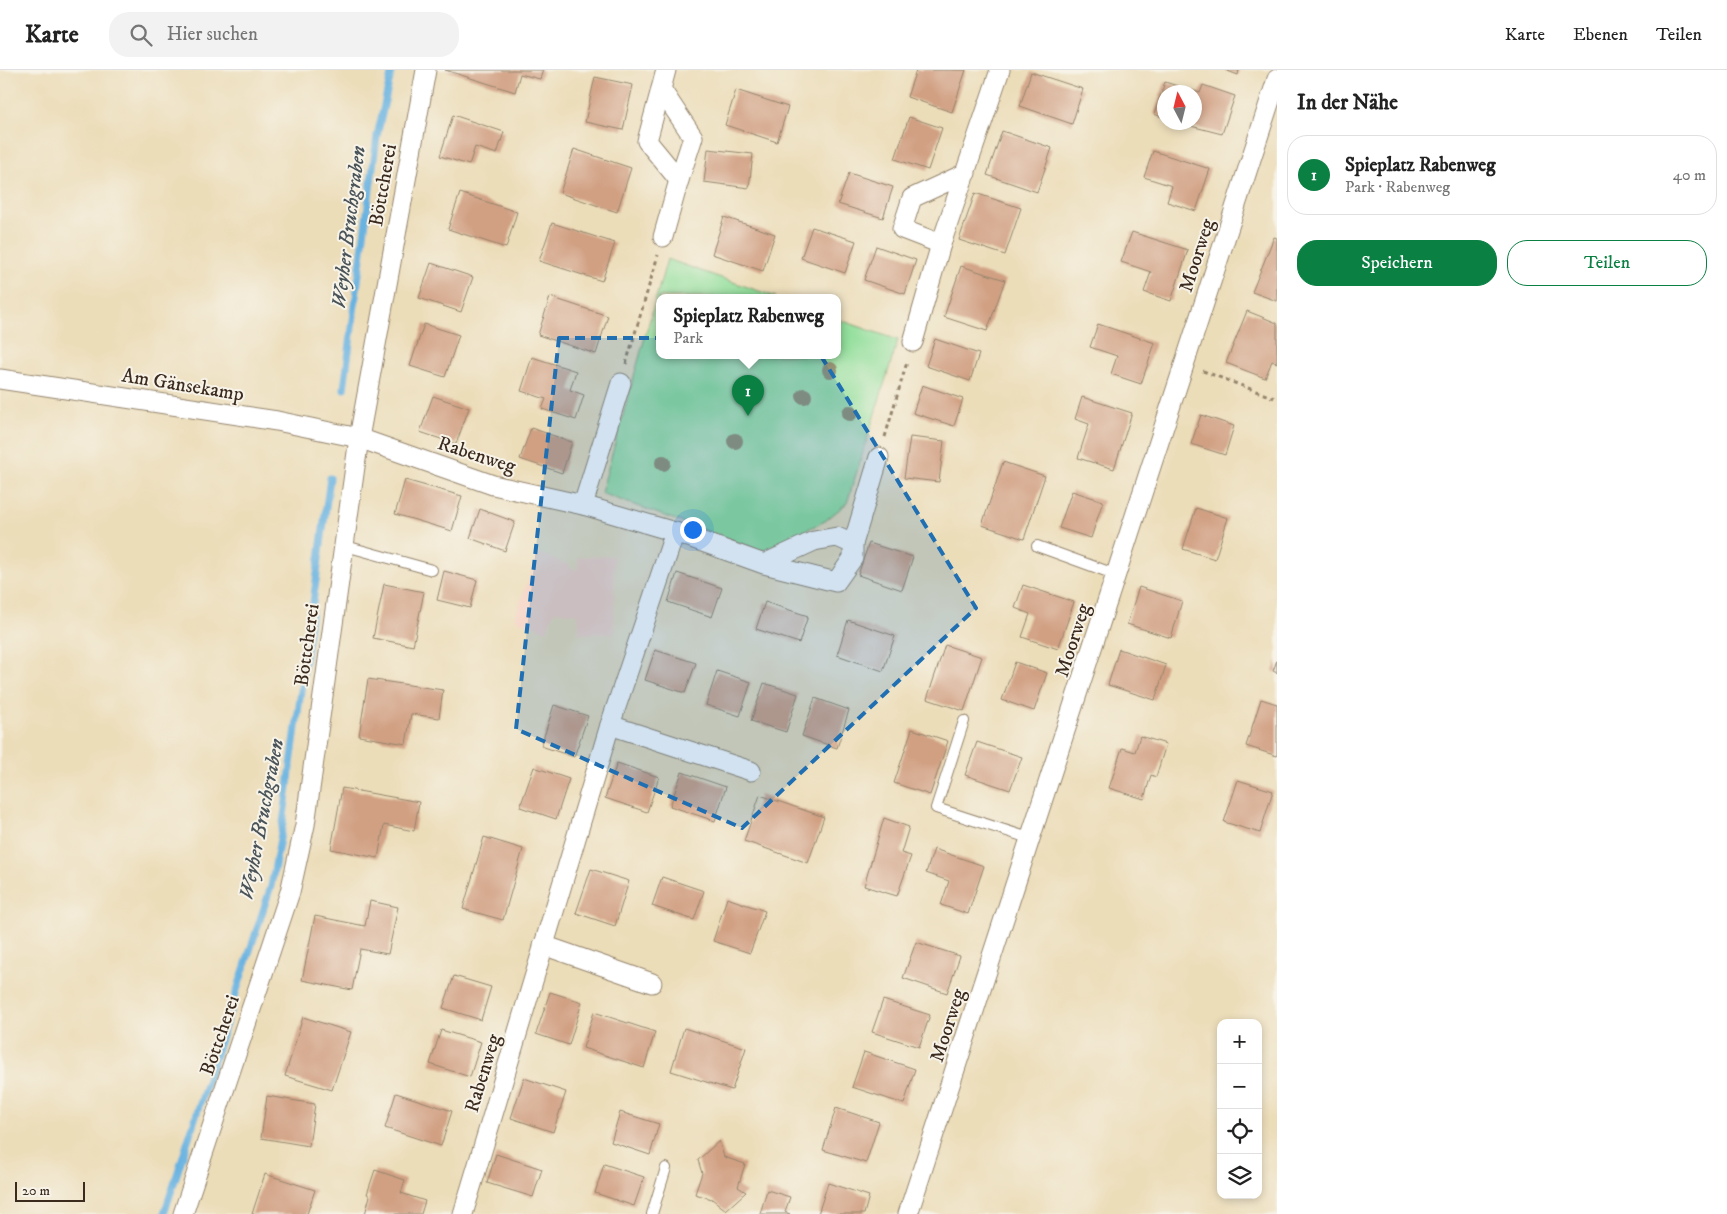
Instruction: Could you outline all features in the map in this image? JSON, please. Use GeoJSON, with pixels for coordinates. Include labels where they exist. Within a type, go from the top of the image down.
{"type":"FeatureCollection","features":[{"type":"Feature","properties":{"kind":"street","name":"Böttcherei"},"geometry":{"type":"LineString","coordinates":[[183,1214],[290,892],[305,825],[342,546],[359,438],[426,70]]}},
{"type":"Feature","properties":{"kind":"street"},"geometry":{"type":"LineString","coordinates":[[666,70],[647,141],[678,180]]}},
{"type":"Feature","properties":{"kind":"street"},"geometry":{"type":"LineString","coordinates":[[913,342],[941,244],[1000,70]]}},
{"type":"Feature","properties":{"kind":"street","name":"Moorweg"},"geometry":{"type":"LineString","coordinates":[[908,1214],[1032,839],[1277,80]]}},
{"type":"Feature","properties":{"kind":"street"},"geometry":{"type":"LineString","coordinates":[[662,89],[693,137],[678,180],[663,238]]}},
{"type":"Feature","properties":{"kind":"street"},"geometry":{"type":"LineString","coordinates":[[941,244],[902,229],[912,198],[966,174]]}},
{"type":"Feature","properties":{"kind":"street","name":"Am Gänsekamp"},"geometry":{"type":"LineString","coordinates":[[0,379],[277,421],[359,438]]}},
{"type":"Feature","properties":{"kind":"street"},"geometry":{"type":"LineString","coordinates":[[583,505],[621,383]]}},
{"type":"Feature","properties":{"kind":"street","name":"Rabenweg"},"geometry":{"type":"LineString","coordinates":[[359,438],[493,485],[583,505],[675,532],[764,564],[836,582],[853,558],[854,544],[879,457]]}},
{"type":"Feature","properties":{"kind":"street","name":"Rabenweg"},"geometry":{"type":"LineString","coordinates":[[463,1214],[610,725],[675,532]]}},
{"type":"Feature","properties":{"kind":"street"},"geometry":{"type":"LineString","coordinates":[[764,564],[814,541],[837,537],[854,544]]}},
{"type":"Feature","properties":{"kind":"street"},"geometry":{"type":"LineString","coordinates":[[610,725],[751,771]]}},
{"type":"Feature","properties":{"kind":"street"},"geometry":{"type":"LineString","coordinates":[[543,945],[652,983]]}},
{"type":"Feature","properties":{"kind":"lane"},"geometry":{"type":"LineString","coordinates":[[342,546],[432,570]]}},
{"type":"Feature","properties":{"kind":"lane"},"geometry":{"type":"LineString","coordinates":[[1037,546],[1117,575]]}},
{"type":"Feature","properties":{"kind":"lane"},"geometry":{"type":"LineString","coordinates":[[964,721],[936,808],[1032,839]]}},
{"type":"Feature","properties":{"kind":"lane"},"geometry":{"type":"LineString","coordinates":[[652,1214],[666,1168]]}},
{"type":"Feature","properties":{"kind":"path"},"geometry":{"type":"LineString","coordinates":[[621,383],[663,238]]}},
{"type":"Feature","properties":{"kind":"path"},"geometry":{"type":"LineString","coordinates":[[879,457],[913,342]]}},
{"type":"Feature","properties":{"kind":"path"},"geometry":{"type":"LineString","coordinates":[[1184,364],[1277,399]]}},
{"type":"Feature","properties":{"kind":"highlighted area"},"geometry":{"type":"Polygon","coordinates":[[[559,338],[810,338],[976,608],[742,828],[516,729],[559,338]]]}},
{"type":"Feature","properties":{"kind":"shaded area"},"geometry":{"type":"Polygon","coordinates":[[[538,553],[570,565],[569,568],[578,569],[578,557],[614,556],[614,634],[579,634],[578,614],[554,611],[547,631],[514,619],[538,553]]]}},
{"type":"Feature","properties":{"kind":"green space"},"geometry":{"type":"Polygon","coordinates":[[[667,259],[767,294],[657,294],[667,259]]]}},
{"type":"Feature","properties":{"kind":"green space"},"geometry":{"type":"Polygon","coordinates":[[[656,298],[656,359],[841,359],[841,320],[898,340],[847,503],[825,521],[761,551],[601,493],[656,298]]]}},
{"type":"Feature","properties":{"kind":"building"},"geometry":{"type":"Polygon","coordinates":[[[445,70],[543,70],[540,79],[520,74],[515,92],[445,70]]]}},
{"type":"Feature","properties":{"kind":"building"},"geometry":{"type":"Polygon","coordinates":[[[916,70],[966,70],[952,112],[907,97],[916,70]]]}},
{"type":"Feature","properties":{"kind":"building"},"geometry":{"type":"Polygon","coordinates":[[[1225,70],[1239,70],[1238,75],[1225,70]]]}},
{"type":"Feature","properties":{"kind":"building"},"geometry":{"type":"Polygon","coordinates":[[[1031,72],[1083,89],[1072,124],[1020,106],[1031,72]]]}},
{"type":"Feature","properties":{"kind":"building"},"geometry":{"type":"Polygon","coordinates":[[[595,77],[633,85],[623,130],[585,122],[595,77]]]}},
{"type":"Feature","properties":{"kind":"building"},"geometry":{"type":"Polygon","coordinates":[[[1165,82],[1175,85],[1164,85],[1165,82]]]}},
{"type":"Feature","properties":{"kind":"building"},"geometry":{"type":"Polygon","coordinates":[[[1203,85],[1235,96],[1222,134],[1202,129],[1203,85]]]}},
{"type":"Feature","properties":{"kind":"building"},"geometry":{"type":"Polygon","coordinates":[[[736,90],[788,107],[777,142],[725,125],[736,90]]]}},
{"type":"Feature","properties":{"kind":"building"},"geometry":{"type":"Polygon","coordinates":[[[453,115],[504,132],[497,154],[475,147],[469,165],[440,156],[453,115]]]}},
{"type":"Feature","properties":{"kind":"building"},"geometry":{"type":"Polygon","coordinates":[[[909,117],[942,128],[928,170],[895,159],[909,117]]]}},
{"type":"Feature","properties":{"kind":"building"},"geometry":{"type":"Polygon","coordinates":[[[1002,131],[1052,148],[1037,192],[987,175],[1002,131]]]}},
{"type":"Feature","properties":{"kind":"building"},"geometry":{"type":"Polygon","coordinates":[[[574,149],[631,168],[617,212],[560,193],[574,149]]]}},
{"type":"Feature","properties":{"kind":"building"},"geometry":{"type":"Polygon","coordinates":[[[708,149],[753,154],[749,188],[704,182],[708,149]]]}},
{"type":"Feature","properties":{"kind":"building"},"geometry":{"type":"Polygon","coordinates":[[[1153,151],[1210,169],[1196,211],[1167,202],[1172,186],[1144,177],[1153,151]]]}},
{"type":"Feature","properties":{"kind":"building"},"geometry":{"type":"Polygon","coordinates":[[[849,173],[893,187],[883,218],[838,204],[849,173]]]}},
{"type":"Feature","properties":{"kind":"building"},"geometry":{"type":"Polygon","coordinates":[[[460,193],[517,212],[506,248],[448,229],[460,193]]]}},
{"type":"Feature","properties":{"kind":"building"},"geometry":{"type":"Polygon","coordinates":[[[975,193],[1021,208],[1005,255],[959,240],[975,193]]]}},
{"type":"Feature","properties":{"kind":"building"},"geometry":{"type":"Polygon","coordinates":[[[724,217],[775,234],[763,271],[712,254],[724,217]]]}},
{"type":"Feature","properties":{"kind":"building"},"geometry":{"type":"Polygon","coordinates":[[[552,223],[615,243],[602,281],[539,261],[552,223]]]}},
{"type":"Feature","properties":{"kind":"building"},"geometry":{"type":"Polygon","coordinates":[[[812,227],[856,241],[845,273],[801,258],[812,227]]]}},
{"type":"Feature","properties":{"kind":"building"},"geometry":{"type":"Polygon","coordinates":[[[1132,232],[1188,250],[1171,301],[1144,292],[1151,272],[1121,262],[1132,232]]]}},
{"type":"Feature","properties":{"kind":"building"},"geometry":{"type":"Polygon","coordinates":[[[1274,237],[1277,238],[1277,301],[1252,292],[1274,237]]]}},
{"type":"Feature","properties":{"kind":"building"},"geometry":{"type":"Polygon","coordinates":[[[876,246],[916,260],[905,294],[864,280],[876,246]]]}},
{"type":"Feature","properties":{"kind":"building"},"geometry":{"type":"Polygon","coordinates":[[[431,263],[473,277],[461,312],[419,298],[431,263]]]}},
{"type":"Feature","properties":{"kind":"building"},"geometry":{"type":"Polygon","coordinates":[[[961,266],[1005,280],[987,331],[944,317],[961,266]]]}},
{"type":"Feature","properties":{"kind":"building"},"geometry":{"type":"Polygon","coordinates":[[[550,297],[608,316],[596,354],[538,335],[550,297]]]}},
{"type":"Feature","properties":{"kind":"building"},"geometry":{"type":"Polygon","coordinates":[[[1247,311],[1277,323],[1277,363],[1272,361],[1265,378],[1226,363],[1247,311]]]}},
{"type":"Feature","properties":{"kind":"building"},"geometry":{"type":"Polygon","coordinates":[[[424,324],[459,335],[445,377],[410,366],[424,324]]]}},
{"type":"Feature","properties":{"kind":"building"},"geometry":{"type":"Polygon","coordinates":[[[1098,324],[1155,343],[1141,384],[1111,374],[1117,356],[1090,347],[1098,324]]]}},
{"type":"Feature","properties":{"kind":"building"},"geometry":{"type":"Polygon","coordinates":[[[935,339],[979,354],[970,381],[926,366],[935,339]]]}},
{"type":"Feature","properties":{"kind":"building"},"geometry":{"type":"Polygon","coordinates":[[[532,357],[576,371],[570,390],[584,395],[576,420],[542,409],[546,399],[521,391],[532,357]]]}},
{"type":"Feature","properties":{"kind":"building"},"geometry":{"type":"Polygon","coordinates":[[[922,385],[963,399],[954,426],[913,413],[922,385]]]}},
{"type":"Feature","properties":{"kind":"building"},"geometry":{"type":"Polygon","coordinates":[[[433,396],[469,408],[456,444],[420,432],[433,396]]]}},
{"type":"Feature","properties":{"kind":"building"},"geometry":{"type":"Polygon","coordinates":[[[1082,397],[1132,413],[1114,469],[1078,458],[1089,424],[1075,419],[1082,397]]]}},
{"type":"Feature","properties":{"kind":"building"},"geometry":{"type":"Polygon","coordinates":[[[1201,415],[1234,426],[1225,455],[1191,444],[1201,415]]]}},
{"type":"Feature","properties":{"kind":"building"},"geometry":{"type":"Polygon","coordinates":[[[531,428],[572,442],[562,473],[520,459],[531,428]]]}},
{"type":"Feature","properties":{"kind":"building"},"geometry":{"type":"Polygon","coordinates":[[[910,437],[944,441],[939,482],[904,478],[910,437]]]}},
{"type":"Feature","properties":{"kind":"building"},"geometry":{"type":"Polygon","coordinates":[[[1003,462],[1045,476],[1024,539],[982,525],[1003,462]]]}},
{"type":"Feature","properties":{"kind":"building"},"geometry":{"type":"Polygon","coordinates":[[[405,480],[462,496],[452,531],[395,514],[405,480]]]}},
{"type":"Feature","properties":{"kind":"building"},"geometry":{"type":"Polygon","coordinates":[[[1072,491],[1103,501],[1091,538],[1059,528],[1072,491]]]}},
{"type":"Feature","properties":{"kind":"building"},"geometry":{"type":"Polygon","coordinates":[[[1196,508],[1228,518],[1215,559],[1183,549],[1196,508]]]}},
{"type":"Feature","properties":{"kind":"building"},"geometry":{"type":"Polygon","coordinates":[[[480,509],[515,522],[505,551],[470,538],[480,509]]]}},
{"type":"Feature","properties":{"kind":"building"},"geometry":{"type":"Polygon","coordinates":[[[869,543],[913,557],[902,590],[858,575],[869,543]]]}},
{"type":"Feature","properties":{"kind":"building"},"geometry":{"type":"Polygon","coordinates":[[[444,571],[477,580],[470,608],[437,600],[444,571]]]}},
{"type":"Feature","properties":{"kind":"building"},"geometry":{"type":"Polygon","coordinates":[[[677,573],[722,588],[712,617],[668,602],[677,573]]]}},
{"type":"Feature","properties":{"kind":"building"},"geometry":{"type":"Polygon","coordinates":[[[384,584],[424,592],[413,646],[373,638],[384,584]]]}},
{"type":"Feature","properties":{"kind":"building"},"geometry":{"type":"Polygon","coordinates":[[[1023,585],[1074,602],[1058,649],[1022,637],[1030,614],[1015,608],[1023,585]]]}},
{"type":"Feature","properties":{"kind":"building"},"geometry":{"type":"Polygon","coordinates":[[[1139,587],[1182,601],[1171,638],[1127,624],[1139,587]]]}},
{"type":"Feature","properties":{"kind":"building"},"geometry":{"type":"Polygon","coordinates":[[[765,602],[808,616],[799,643],[756,629],[765,602]]]}},
{"type":"Feature","properties":{"kind":"building"},"geometry":{"type":"Polygon","coordinates":[[[848,620],[895,636],[883,671],[837,655],[848,620]]]}},
{"type":"Feature","properties":{"kind":"building"},"geometry":{"type":"Polygon","coordinates":[[[945,645],[982,657],[964,711],[927,699],[945,645]]]}},
{"type":"Feature","properties":{"kind":"building"},"geometry":{"type":"Polygon","coordinates":[[[1119,649],[1166,665],[1155,700],[1108,685],[1119,649]]]}},
{"type":"Feature","properties":{"kind":"building"},"geometry":{"type":"Polygon","coordinates":[[[655,650],[696,663],[685,693],[645,680],[655,650]]]}},
{"type":"Feature","properties":{"kind":"building"},"geometry":{"type":"Polygon","coordinates":[[[1277,660],[1277,673],[1273,671],[1277,660]]]}},
{"type":"Feature","properties":{"kind":"building"},"geometry":{"type":"Polygon","coordinates":[[[1015,662],[1047,673],[1034,711],[1002,700],[1015,662]]]}},
{"type":"Feature","properties":{"kind":"building"},"geometry":{"type":"Polygon","coordinates":[[[717,671],[751,682],[740,716],[706,705],[717,671]]]}},
{"type":"Feature","properties":{"kind":"building"},"geometry":{"type":"Polygon","coordinates":[[[368,679],[443,690],[439,718],[411,714],[406,744],[359,736],[368,679]]]}},
{"type":"Feature","properties":{"kind":"building"},"geometry":{"type":"Polygon","coordinates":[[[764,683],[798,694],[786,732],[751,721],[764,683]]]}},
{"type":"Feature","properties":{"kind":"building"},"geometry":{"type":"Polygon","coordinates":[[[815,698],[849,710],[837,748],[802,736],[815,698]]]}},
{"type":"Feature","properties":{"kind":"building"},"geometry":{"type":"Polygon","coordinates":[[[1261,699],[1277,704],[1277,756],[1246,746],[1261,699]]]}},
{"type":"Feature","properties":{"kind":"building"},"geometry":{"type":"Polygon","coordinates":[[[554,705],[588,716],[574,757],[541,746],[554,705]]]}},
{"type":"Feature","properties":{"kind":"building"},"geometry":{"type":"Polygon","coordinates":[[[912,729],[948,741],[930,795],[894,783],[912,729]]]}},
{"type":"Feature","properties":{"kind":"building"},"geometry":{"type":"Polygon","coordinates":[[[1140,736],[1166,744],[1156,777],[1151,775],[1144,799],[1109,788],[1122,748],[1135,752],[1140,736]]]}},
{"type":"Feature","properties":{"kind":"building"},"geometry":{"type":"Polygon","coordinates":[[[977,742],[1022,757],[1010,790],[965,775],[977,742]]]}},
{"type":"Feature","properties":{"kind":"building"},"geometry":{"type":"Polygon","coordinates":[[[617,763],[659,777],[647,812],[605,798],[617,763]]]}},
{"type":"Feature","properties":{"kind":"building"},"geometry":{"type":"Polygon","coordinates":[[[534,767],[569,779],[556,819],[520,807],[534,767]]]}},
{"type":"Feature","properties":{"kind":"building"},"geometry":{"type":"Polygon","coordinates":[[[682,772],[726,787],[715,821],[670,806],[682,772]]]}},
{"type":"Feature","properties":{"kind":"building"},"geometry":{"type":"Polygon","coordinates":[[[1238,780],[1273,791],[1260,833],[1224,822],[1238,780]]]}},
{"type":"Feature","properties":{"kind":"building"},"geometry":{"type":"Polygon","coordinates":[[[342,788],[419,802],[414,831],[384,825],[378,858],[331,849],[342,788]]]}},
{"type":"Feature","properties":{"kind":"building"},"geometry":{"type":"Polygon","coordinates":[[[760,795],[824,817],[808,863],[744,841],[760,795]]]}},
{"type":"Feature","properties":{"kind":"building"},"geometry":{"type":"Polygon","coordinates":[[[884,818],[909,827],[901,853],[911,856],[897,896],[864,886],[884,818]]]}},
{"type":"Feature","properties":{"kind":"building"},"geometry":{"type":"Polygon","coordinates":[[[484,837],[523,849],[503,920],[463,909],[484,837]]]}},
{"type":"Feature","properties":{"kind":"building"},"geometry":{"type":"Polygon","coordinates":[[[934,849],[984,866],[968,914],[941,905],[949,881],[926,873],[934,849]]]}},
{"type":"Feature","properties":{"kind":"building"},"geometry":{"type":"Polygon","coordinates":[[[591,869],[629,881],[615,926],[576,913],[591,869]]]}},
{"type":"Feature","properties":{"kind":"building"},"geometry":{"type":"Polygon","coordinates":[[[662,877],[704,891],[694,920],[652,906],[662,877]]]}},
{"type":"Feature","properties":{"kind":"building"},"geometry":{"type":"Polygon","coordinates":[[[727,898],[765,911],[750,953],[713,941],[727,898]]]}},
{"type":"Feature","properties":{"kind":"building"},"geometry":{"type":"Polygon","coordinates":[[[370,901],[398,907],[388,954],[360,949],[352,990],[302,980],[315,916],[365,926],[370,901]]]}},
{"type":"Feature","properties":{"kind":"building"},"geometry":{"type":"Polygon","coordinates":[[[916,942],[960,956],[947,993],[903,978],[916,942]]]}},
{"type":"Feature","properties":{"kind":"building"},"geometry":{"type":"Polygon","coordinates":[[[454,976],[491,987],[481,1020],[443,1008],[454,976]]]}},
{"type":"Feature","properties":{"kind":"building"},"geometry":{"type":"Polygon","coordinates":[[[550,992],[582,1002],[569,1045],[536,1034],[550,992]]]}},
{"type":"Feature","properties":{"kind":"building"},"geometry":{"type":"Polygon","coordinates":[[[883,1000],[930,1015],[919,1047],[872,1032],[883,1000]]]}},
{"type":"Feature","properties":{"kind":"building"},"geometry":{"type":"Polygon","coordinates":[[[594,1012],[655,1032],[644,1068],[583,1048],[594,1012]]]}},
{"type":"Feature","properties":{"kind":"building"},"geometry":{"type":"Polygon","coordinates":[[[303,1017],[351,1032],[332,1090],[285,1076],[303,1017]]]}},
{"type":"Feature","properties":{"kind":"building"},"geometry":{"type":"Polygon","coordinates":[[[684,1028],[746,1048],[732,1090],[671,1071],[684,1028]]]}},
{"type":"Feature","properties":{"kind":"building"},"geometry":{"type":"Polygon","coordinates":[[[441,1030],[481,1042],[470,1077],[430,1064],[441,1030]]]}},
{"type":"Feature","properties":{"kind":"building"},"geometry":{"type":"Polygon","coordinates":[[[864,1052],[915,1069],[904,1104],[852,1087],[864,1052]]]}},
{"type":"Feature","properties":{"kind":"building"},"geometry":{"type":"Polygon","coordinates":[[[524,1078],[566,1092],[553,1132],[511,1118],[524,1078]]]}},
{"type":"Feature","properties":{"kind":"building"},"geometry":{"type":"Polygon","coordinates":[[[396,1093],[452,1111],[441,1146],[385,1128],[396,1093]]]}},
{"type":"Feature","properties":{"kind":"building"},"geometry":{"type":"Polygon","coordinates":[[[267,1096],[315,1104],[309,1146],[261,1138],[267,1096]]]}},
{"type":"Feature","properties":{"kind":"building"},"geometry":{"type":"Polygon","coordinates":[[[836,1108],[879,1122],[866,1163],[823,1150],[836,1108]]]}},
{"type":"Feature","properties":{"kind":"building"},"geometry":{"type":"Polygon","coordinates":[[[620,1112],[659,1124],[650,1155],[611,1142],[620,1112]]]}},
{"type":"Feature","properties":{"kind":"building"},"geometry":{"type":"Polygon","coordinates":[[[719,1141],[724,1157],[745,1164],[738,1187],[746,1192],[726,1210],[712,1199],[695,1194],[702,1173],[698,1160],[719,1141]]]}},
{"type":"Feature","properties":{"kind":"building"},"geometry":{"type":"Polygon","coordinates":[[[496,1154],[542,1169],[533,1197],[487,1183],[496,1154]]]}},
{"type":"Feature","properties":{"kind":"building"},"geometry":{"type":"Polygon","coordinates":[[[604,1164],[644,1177],[634,1206],[595,1193],[604,1164]]]}},
{"type":"Feature","properties":{"kind":"building"},"geometry":{"type":"Polygon","coordinates":[[[375,1170],[405,1180],[401,1193],[425,1201],[421,1214],[365,1214],[370,1196],[367,1194],[375,1170]]]}},
{"type":"Feature","properties":{"kind":"building"},"geometry":{"type":"Polygon","coordinates":[[[265,1174],[315,1190],[307,1214],[252,1214],[265,1174]]]}},
{"type":"Feature","properties":{"kind":"building"},"geometry":{"type":"Polygon","coordinates":[[[828,1183],[869,1196],[864,1214],[818,1214],[828,1183]]]}},
{"type":"Feature","properties":{"kind":"building"},"geometry":{"type":"Polygon","coordinates":[[[767,1190],[790,1197],[785,1212],[790,1214],[760,1214],[767,1190]]]}},
{"type":"Feature","properties":{"kind":"waterway","name":"Weyher Bruchgraben"},"geometry":{"type":"LineString","coordinates":[[344,389],[377,136],[392,70]]}},
{"type":"Feature","properties":{"kind":"waterway","name":"Weyher Bruchgraben"},"geometry":{"type":"LineString","coordinates":[[164,1214],[271,886],[283,823],[330,478]]}},
{"type":"Feature","properties":{"kind":"place","name":"Spieplatz Rabenweg"},"geometry":{"type":"Point","coordinates":[748,416]}}]}
